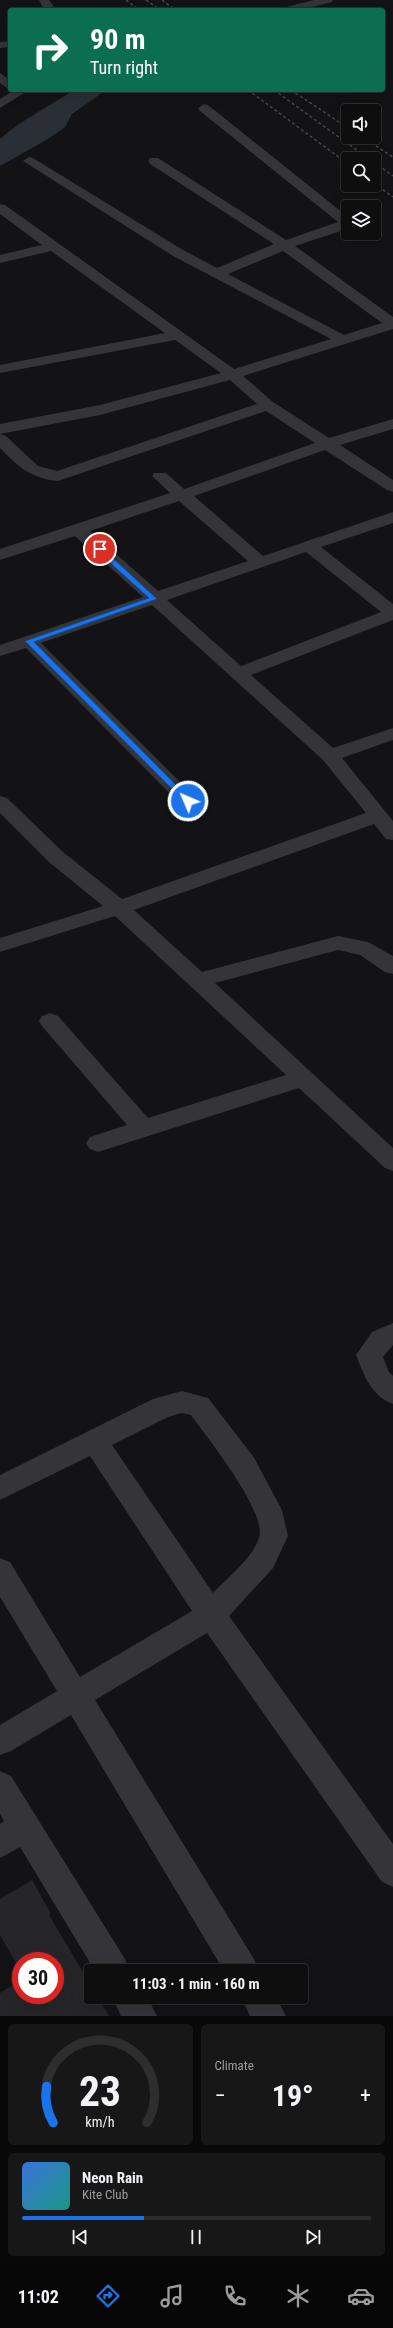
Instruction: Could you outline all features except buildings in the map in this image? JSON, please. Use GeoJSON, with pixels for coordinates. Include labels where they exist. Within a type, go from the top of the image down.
{"type":"FeatureCollection","features":[{"type":"Feature","properties":{"kind":"street"},"geometry":{"type":"LineString","coordinates":[[294,8],[328,0]]}},
{"type":"Feature","properties":{"kind":"street"},"geometry":{"type":"LineString","coordinates":[[0,77],[8,84]]}},
{"type":"Feature","properties":{"kind":"street"},"geometry":{"type":"LineString","coordinates":[[0,104],[14,92]]}},
{"type":"Feature","properties":{"kind":"street"},"geometry":{"type":"LineString","coordinates":[[204,108],[346,222],[339,227],[285,245],[217,273]]}},
{"type":"Feature","properties":{"kind":"street"},"geometry":{"type":"LineString","coordinates":[[154,161],[285,245],[393,324]]}},
{"type":"Feature","properties":{"kind":"street"},"geometry":{"type":"LineString","coordinates":[[29,162],[178,253],[343,340]]}},
{"type":"Feature","properties":{"kind":"street"},"geometry":{"type":"LineString","coordinates":[[0,208],[178,334],[234,375],[268,404],[393,487]]}},
{"type":"Feature","properties":{"kind":"street"},"geometry":{"type":"LineString","coordinates":[[0,259],[53,246]]}},
{"type":"Feature","properties":{"kind":"street"},"geometry":{"type":"LineString","coordinates":[[0,429],[44,422],[234,375],[393,324]]}},
{"type":"Feature","properties":{"kind":"street"},"geometry":{"type":"LineString","coordinates":[[0,368],[178,334]]}},
{"type":"Feature","properties":{"kind":"street"},"geometry":{"type":"LineString","coordinates":[[0,439],[34,472],[44,477],[58,476],[268,404]]}},
{"type":"Feature","properties":{"kind":"street"},"geometry":{"type":"LineString","coordinates":[[0,555],[182,495],[327,444],[393,424]]}},
{"type":"Feature","properties":{"kind":"street"},"geometry":{"type":"LineString","coordinates":[[160,476],[261,563]]}},
{"type":"Feature","properties":{"kind":"street"},"geometry":{"type":"LineString","coordinates":[[0,651],[393,517]]}},
{"type":"Feature","properties":{"kind":"street"},"geometry":{"type":"LineString","coordinates":[[78,529],[154,599],[240,673],[330,756],[393,834]]}},
{"type":"Feature","properties":{"kind":"street"},"geometry":{"type":"LineString","coordinates":[[240,673],[393,613],[310,546]]}},
{"type":"Feature","properties":{"kind":"street"},"geometry":{"type":"LineString","coordinates":[[29,641],[188,801]]}},
{"type":"Feature","properties":{"kind":"street"},"geometry":{"type":"LineString","coordinates":[[330,756],[393,734]]}},
{"type":"Feature","properties":{"kind":"street"},"geometry":{"type":"LineString","coordinates":[[0,802],[56,857],[119,908],[393,1162]]}},
{"type":"Feature","properties":{"kind":"street"},"geometry":{"type":"LineString","coordinates":[[0,945],[119,908],[378,816]]}},
{"type":"Feature","properties":{"kind":"street"},"geometry":{"type":"LineString","coordinates":[[198,980],[338,943],[359,944],[381,956],[393,967]]}},
{"type":"Feature","properties":{"kind":"street"},"geometry":{"type":"LineString","coordinates":[[50,1021],[144,1129]]}},
{"type":"Feature","properties":{"kind":"street"},"geometry":{"type":"LineString","coordinates":[[98,1144],[303,1078]]}},
{"type":"Feature","properties":{"kind":"street"},"geometry":{"type":"LineString","coordinates":[[393,1333],[381,1339],[370,1355],[378,1378],[393,1394]]}},
{"type":"Feature","properties":{"kind":"street"},"geometry":{"type":"LineString","coordinates":[[0,1488],[162,1407],[182,1402],[199,1406],[243,1464],[268,1510],[274,1536],[263,1559],[211,1615],[0,1741]]}},
{"type":"Feature","properties":{"kind":"street"},"geometry":{"type":"LineString","coordinates":[[95,1441],[211,1615],[393,1871]]}},
{"type":"Feature","properties":{"kind":"street"},"geometry":{"type":"LineString","coordinates":[[0,1571],[238,1964]]}},
{"type":"Feature","properties":{"kind":"street"},"geometry":{"type":"LineString","coordinates":[[0,1786],[12,1834],[108,1964]]}},
{"type":"Feature","properties":{"kind":"street"},"geometry":{"type":"LineString","coordinates":[[132,2004],[140,2016]]}},
{"type":"Feature","properties":{"kind":"street"},"geometry":{"type":"LineString","coordinates":[[261,2004],[269,2016]]}},
{"type":"Feature","properties":{"kind":"shaded area"},"geometry":{"type":"Polygon","coordinates":[[[71,92],[102,92],[72,114],[65,127],[48,139],[0,166],[0,139],[26,119],[71,92]]]}},
{"type":"Feature","properties":{"kind":"railway"},"geometry":{"type":"LineString","coordinates":[[126,0],[136,8]]}},
{"type":"Feature","properties":{"kind":"railway"},"geometry":{"type":"LineString","coordinates":[[146,0],[157,8]]}},
{"type":"Feature","properties":{"kind":"railway"},"geometry":{"type":"LineString","coordinates":[[162,0],[172,8]]}},
{"type":"Feature","properties":{"kind":"railway"},"geometry":{"type":"LineString","coordinates":[[251,92],[341,159]]}},
{"type":"Feature","properties":{"kind":"railway"},"geometry":{"type":"LineString","coordinates":[[277,92],[359,152]]}},
{"type":"Feature","properties":{"kind":"railway"},"geometry":{"type":"LineString","coordinates":[[294,92],[341,123]]}},
{"type":"Feature","properties":{"kind":"railway"},"geometry":{"type":"LineString","coordinates":[[373,144],[393,157]]}},
{"type":"Feature","properties":{"kind":"railway"},"geometry":{"type":"LineString","coordinates":[[381,167],[393,176]]}},
{"type":"Feature","properties":{"kind":"railway"},"geometry":{"type":"LineString","coordinates":[[381,188],[393,197]]}},
{"type":"Feature","properties":{"kind":"route"},"geometry":{"type":"LineString","coordinates":[[100,549],[154,599],[29,641],[188,801]]}}]}
